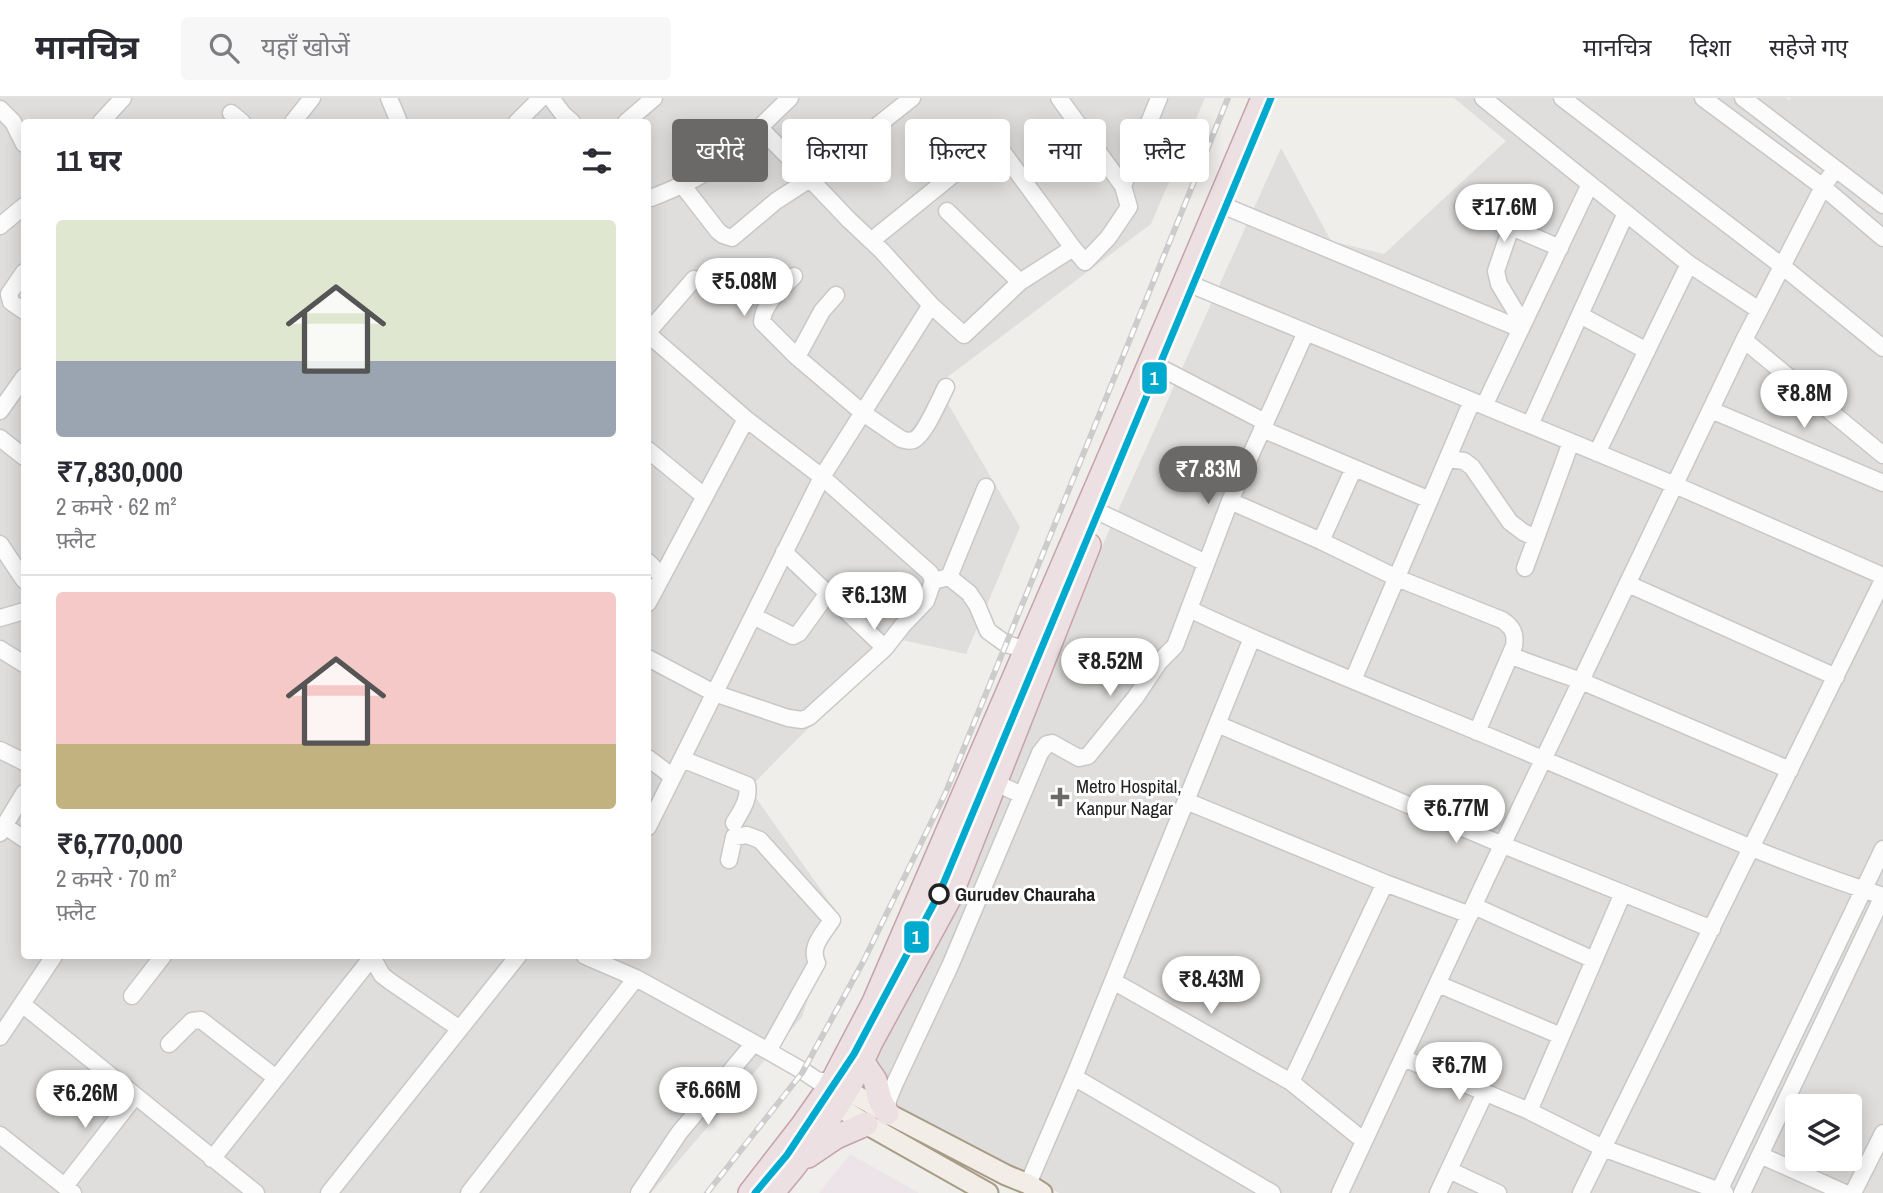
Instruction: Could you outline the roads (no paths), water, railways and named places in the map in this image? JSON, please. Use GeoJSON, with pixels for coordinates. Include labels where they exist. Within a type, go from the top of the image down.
{"type":"FeatureCollection","features":[{"type":"Feature","properties":{"kind":"highway"},"geometry":{"type":"LineString","coordinates":[[789,1173],[984,778],[1101,513],[1161,368],[1190,284],[1263,98]]}},
{"type":"Feature","properties":{"kind":"highway"},"geometry":{"type":"LineString","coordinates":[[750,1193],[831,1091],[862,1061],[950,897],[984,778],[1027,650],[1190,284],[1229,208],[1277,98]]}},
{"type":"Feature","properties":{"kind":"highway"},"geometry":{"type":"LineString","coordinates":[[862,1061],[875,1080],[882,1106],[887,1113]]}},
{"type":"Feature","properties":{"kind":"highway"},"geometry":{"type":"LineString","coordinates":[[772,1193],[789,1173],[825,1143],[866,1124]]}},
{"type":"Feature","properties":{"kind":"main road"},"geometry":{"type":"LineString","coordinates":[[831,1091],[887,1113],[1035,1189]]}},
{"type":"Feature","properties":{"kind":"main road"},"geometry":{"type":"LineString","coordinates":[[831,1091],[866,1124],[988,1193]]}},
{"type":"Feature","properties":{"kind":"street"},"geometry":{"type":"LineString","coordinates":[[295,119],[312,98]]}},
{"type":"Feature","properties":{"kind":"street"},"geometry":{"type":"LineString","coordinates":[[389,98],[397,119]]}},
{"type":"Feature","properties":{"kind":"street"},"geometry":{"type":"LineString","coordinates":[[520,119],[541,98]]}},
{"type":"Feature","properties":{"kind":"street"},"geometry":{"type":"LineString","coordinates":[[551,98],[562,119]]}},
{"type":"Feature","properties":{"kind":"street"},"geometry":{"type":"LineString","coordinates":[[630,119],[654,98]]}},
{"type":"Feature","properties":{"kind":"street"},"geometry":{"type":"LineString","coordinates":[[768,119],[790,98]]}},
{"type":"Feature","properties":{"kind":"street"},"geometry":{"type":"LineString","coordinates":[[886,119],[912,98]]}},
{"type":"Feature","properties":{"kind":"street"},"geometry":{"type":"LineString","coordinates":[[871,241],[996,143],[1085,262],[1108,237],[1129,207],[1123,186],[1059,98]]}},
{"type":"Feature","properties":{"kind":"street"},"geometry":{"type":"LineString","coordinates":[[1123,186],[1159,98]]}},
{"type":"Feature","properties":{"kind":"street"},"geometry":{"type":"LineString","coordinates":[[1483,98],[1689,264],[1759,310]]}},
{"type":"Feature","properties":{"kind":"street"},"geometry":{"type":"LineString","coordinates":[[1562,98],[1782,266],[1883,348]]}},
{"type":"Feature","properties":{"kind":"street"},"geometry":{"type":"LineString","coordinates":[[1703,98],[1823,187],[1883,238]]}},
{"type":"Feature","properties":{"kind":"street"},"geometry":{"type":"LineString","coordinates":[[1743,98],[1883,205]]}},
{"type":"Feature","properties":{"kind":"street"},"geometry":{"type":"LineString","coordinates":[[104,119],[118,104]]}},
{"type":"Feature","properties":{"kind":"street"},"geometry":{"type":"LineString","coordinates":[[0,109],[13,122],[21,138]]}},
{"type":"Feature","properties":{"kind":"street"},"geometry":{"type":"LineString","coordinates":[[768,136],[782,150]]}},
{"type":"Feature","properties":{"kind":"street"},"geometry":{"type":"LineString","coordinates":[[1340,1193],[1744,340],[1823,187],[1835,169]]}},
{"type":"Feature","properties":{"kind":"street"},"geometry":{"type":"LineString","coordinates":[[651,197],[690,182]]}},
{"type":"Feature","properties":{"kind":"street"},"geometry":{"type":"LineString","coordinates":[[683,186],[718,231],[732,238],[776,201],[805,182]]}},
{"type":"Feature","properties":{"kind":"street"},"geometry":{"type":"LineString","coordinates":[[813,182],[931,305],[964,335],[1020,282],[1073,247]]}},
{"type":"Feature","properties":{"kind":"street"},"geometry":{"type":"LineString","coordinates":[[1353,680],[1448,458],[1522,326],[1590,184]]}},
{"type":"Feature","properties":{"kind":"street"},"geometry":{"type":"LineString","coordinates":[[1463,206],[1560,248]]}},
{"type":"Feature","properties":{"kind":"street"},"geometry":{"type":"LineString","coordinates":[[0,226],[21,208]]}},
{"type":"Feature","properties":{"kind":"street"},"geometry":{"type":"LineString","coordinates":[[1229,208],[1522,326]]}},
{"type":"Feature","properties":{"kind":"street"},"geometry":{"type":"LineString","coordinates":[[947,211],[1020,282]]}},
{"type":"Feature","properties":{"kind":"street"},"geometry":{"type":"LineString","coordinates":[[1530,425],[1626,213]]}},
{"type":"Feature","properties":{"kind":"street"},"geometry":{"type":"LineString","coordinates":[[1511,227],[1496,276],[1522,326]]}},
{"type":"Feature","properties":{"kind":"street"},"geometry":{"type":"LineString","coordinates":[[1597,453],[1689,264]]}},
{"type":"Feature","properties":{"kind":"street"},"geometry":{"type":"LineString","coordinates":[[21,276],[9,294],[11,302],[21,309]]}},
{"type":"Feature","properties":{"kind":"street"},"geometry":{"type":"LineString","coordinates":[[794,276],[766,306],[762,321],[797,357],[863,413],[901,439],[913,440],[920,435],[946,387]]}},
{"type":"Feature","properties":{"kind":"street"},"geometry":{"type":"LineString","coordinates":[[651,329],[694,279]]}},
{"type":"Feature","properties":{"kind":"street"},"geometry":{"type":"LineString","coordinates":[[1190,284],[1675,485],[1883,578],[1581,1193]]}},
{"type":"Feature","properties":{"kind":"street"},"geometry":{"type":"LineString","coordinates":[[797,357],[822,311],[836,296]]}},
{"type":"Feature","properties":{"kind":"street"},"geometry":{"type":"LineString","coordinates":[[651,821],[822,477],[931,305]]}},
{"type":"Feature","properties":{"kind":"street"},"geometry":{"type":"LineString","coordinates":[[1580,315],[1647,351]]}},
{"type":"Feature","properties":{"kind":"street"},"geometry":{"type":"LineString","coordinates":[[887,1113],[888,1100],[895,1083],[950,966],[1040,753],[1047,744],[1052,743],[1079,758],[1088,756],[1135,698],[1159,662],[1175,646],[1230,501],[1306,332]]}},
{"type":"Feature","properties":{"kind":"street"},"geometry":{"type":"LineString","coordinates":[[651,336],[746,419],[822,477],[930,573],[969,593],[988,631],[1006,644],[1027,650]]}},
{"type":"Feature","properties":{"kind":"street"},"geometry":{"type":"LineString","coordinates":[[1744,340],[1883,454]]}},
{"type":"Feature","properties":{"kind":"street"},"geometry":{"type":"LineString","coordinates":[[1161,368],[1264,426],[1430,500]]}},
{"type":"Feature","properties":{"kind":"street"},"geometry":{"type":"LineString","coordinates":[[0,411],[21,380]]}},
{"type":"Feature","properties":{"kind":"street"},"geometry":{"type":"LineString","coordinates":[[1711,411],[1883,483]]}},
{"type":"Feature","properties":{"kind":"street"},"geometry":{"type":"LineString","coordinates":[[651,597],[746,419]]}},
{"type":"Feature","properties":{"kind":"street"},"geometry":{"type":"LineString","coordinates":[[0,438],[21,455]]}},
{"type":"Feature","properties":{"kind":"street"},"geometry":{"type":"LineString","coordinates":[[1525,568],[1571,442]]}},
{"type":"Feature","properties":{"kind":"street"},"geometry":{"type":"LineString","coordinates":[[651,452],[705,496]]}},
{"type":"Feature","properties":{"kind":"street"},"geometry":{"type":"LineString","coordinates":[[1448,458],[1464,461],[1472,467],[1510,522],[1536,538]]}},
{"type":"Feature","properties":{"kind":"street"},"geometry":{"type":"LineString","coordinates":[[1321,541],[1354,468]]}},
{"type":"Feature","properties":{"kind":"street"},"geometry":{"type":"LineString","coordinates":[[651,660],[715,693],[802,720],[815,713],[885,648],[926,601],[941,579],[986,487]]}},
{"type":"Feature","properties":{"kind":"street"},"geometry":{"type":"LineString","coordinates":[[1230,501],[1397,578],[1508,624],[1515,634],[1514,646],[1477,732]]}},
{"type":"Feature","properties":{"kind":"street"},"geometry":{"type":"LineString","coordinates":[[1101,513],[1206,563]]}},
{"type":"Feature","properties":{"kind":"street"},"geometry":{"type":"LineString","coordinates":[[0,544],[21,576]]}},
{"type":"Feature","properties":{"kind":"street"},"geometry":{"type":"LineString","coordinates":[[784,552],[885,648]]}},
{"type":"Feature","properties":{"kind":"street"},"geometry":{"type":"LineString","coordinates":[[651,565],[662,576]]}},
{"type":"Feature","properties":{"kind":"street"},"geometry":{"type":"LineString","coordinates":[[1628,584],[1836,677]]}},
{"type":"Feature","properties":{"kind":"street"},"geometry":{"type":"LineString","coordinates":[[753,615],[793,636],[799,633],[828,593]]}},
{"type":"Feature","properties":{"kind":"street"},"geometry":{"type":"LineString","coordinates":[[1189,609],[1751,849],[1883,896],[1742,1193]]}},
{"type":"Feature","properties":{"kind":"street"},"geometry":{"type":"LineString","coordinates":[[0,618],[21,612]]}},
{"type":"Feature","properties":{"kind":"street"},"geometry":{"type":"LineString","coordinates":[[1035,1189],[1074,1077],[1252,638]]}},
{"type":"Feature","properties":{"kind":"street"},"geometry":{"type":"LineString","coordinates":[[0,649],[21,662]]}},
{"type":"Feature","properties":{"kind":"street"},"geometry":{"type":"LineString","coordinates":[[1511,656],[1581,681],[1790,770]]}},
{"type":"Feature","properties":{"kind":"street"},"geometry":{"type":"LineString","coordinates":[[1217,724],[1503,845],[1712,929]]}},
{"type":"Feature","properties":{"kind":"street"},"geometry":{"type":"LineString","coordinates":[[0,750],[21,760]]}},
{"type":"Feature","properties":{"kind":"street"},"geometry":{"type":"LineString","coordinates":[[682,759],[747,785],[748,793],[744,806],[734,823]]}},
{"type":"Feature","properties":{"kind":"street"},"geometry":{"type":"LineString","coordinates":[[651,760],[673,777]]}},
{"type":"Feature","properties":{"kind":"street"},"geometry":{"type":"LineString","coordinates":[[984,778],[1022,795]]}},
{"type":"Feature","properties":{"kind":"street"},"geometry":{"type":"LineString","coordinates":[[21,798],[2,829],[21,838]]}},
{"type":"Feature","properties":{"kind":"street"},"geometry":{"type":"LineString","coordinates":[[1186,801],[1385,883],[1472,910],[1594,960]]}},
{"type":"Feature","properties":{"kind":"street"},"geometry":{"type":"LineString","coordinates":[[639,1193],[679,1133],[761,1047],[817,962],[814,947],[832,920],[760,840],[747,835],[734,837],[729,859]]}},
{"type":"Feature","properties":{"kind":"street"},"geometry":{"type":"LineString","coordinates":[[1403,1058],[1529,1111],[1604,1148],[1720,1192],[1883,849]]}},
{"type":"Feature","properties":{"kind":"street"},"geometry":{"type":"LineString","coordinates":[[1291,1082],[1385,883]]}},
{"type":"Feature","properties":{"kind":"street"},"geometry":{"type":"LineString","coordinates":[[1529,1111],[1623,893]]}},
{"type":"Feature","properties":{"kind":"street"},"geometry":{"type":"LineString","coordinates":[[0,1037],[52,959]]}},
{"type":"Feature","properties":{"kind":"street"},"geometry":{"type":"LineString","coordinates":[[132,996],[161,959]]}},
{"type":"Feature","properties":{"kind":"street"},"geometry":{"type":"LineString","coordinates":[[212,1159],[370,959]]}},
{"type":"Feature","properties":{"kind":"street"},"geometry":{"type":"LineString","coordinates":[[374,959],[383,975],[391,982],[460,1029]]}},
{"type":"Feature","properties":{"kind":"street"},"geometry":{"type":"LineString","coordinates":[[329,1193],[516,959]]}},
{"type":"Feature","properties":{"kind":"street"},"geometry":{"type":"LineString","coordinates":[[592,959],[636,978],[761,1047],[831,1091]]}},
{"type":"Feature","properties":{"kind":"street"},"geometry":{"type":"LineString","coordinates":[[468,1193],[636,978]]}},
{"type":"Feature","properties":{"kind":"street"},"geometry":{"type":"LineString","coordinates":[[1113,981],[1291,1082],[1364,1141]]}},
{"type":"Feature","properties":{"kind":"street"},"geometry":{"type":"LineString","coordinates":[[1438,984],[1561,1036]]}},
{"type":"Feature","properties":{"kind":"street"},"geometry":{"type":"LineString","coordinates":[[22,1004],[256,1193]]}},
{"type":"Feature","properties":{"kind":"street"},"geometry":{"type":"LineString","coordinates":[[169,1044],[192,1021],[201,1020],[276,1078]]}},
{"type":"Feature","properties":{"kind":"street"},"geometry":{"type":"LineString","coordinates":[[1074,1077],[1272,1193]]}},
{"type":"Feature","properties":{"kind":"street"},"geometry":{"type":"LineString","coordinates":[[1438,1193],[1485,1093]]}},
{"type":"Feature","properties":{"kind":"street"},"geometry":{"type":"LineString","coordinates":[[0,1135],[69,1190],[135,1096]]}},
{"type":"Feature","properties":{"kind":"street"},"geometry":{"type":"LineString","coordinates":[[1853,1193],[1883,1135]]}},
{"type":"Feature","properties":{"kind":"street"},"geometry":{"type":"LineString","coordinates":[[1760,1154],[1845,1193]]}},
{"type":"Feature","properties":{"kind":"street"},"geometry":{"type":"LineString","coordinates":[[1449,1170],[1498,1193]]}},
{"type":"Feature","properties":{"kind":"railway"},"geometry":{"type":"LineString","coordinates":[[707,1193],[802,1073],[863,962],[946,792],[1228,98]]}},
{"type":"Feature","properties":{"kind":"place","name":"Metro Hospital, Kanpur Nagar"},"geometry":{"type":"Point","coordinates":[1060,797]}},
{"type":"Feature","properties":{"kind":"place","name":"Gurudev Chauraha"},"geometry":{"type":"Point","coordinates":[939,894]}}]}
